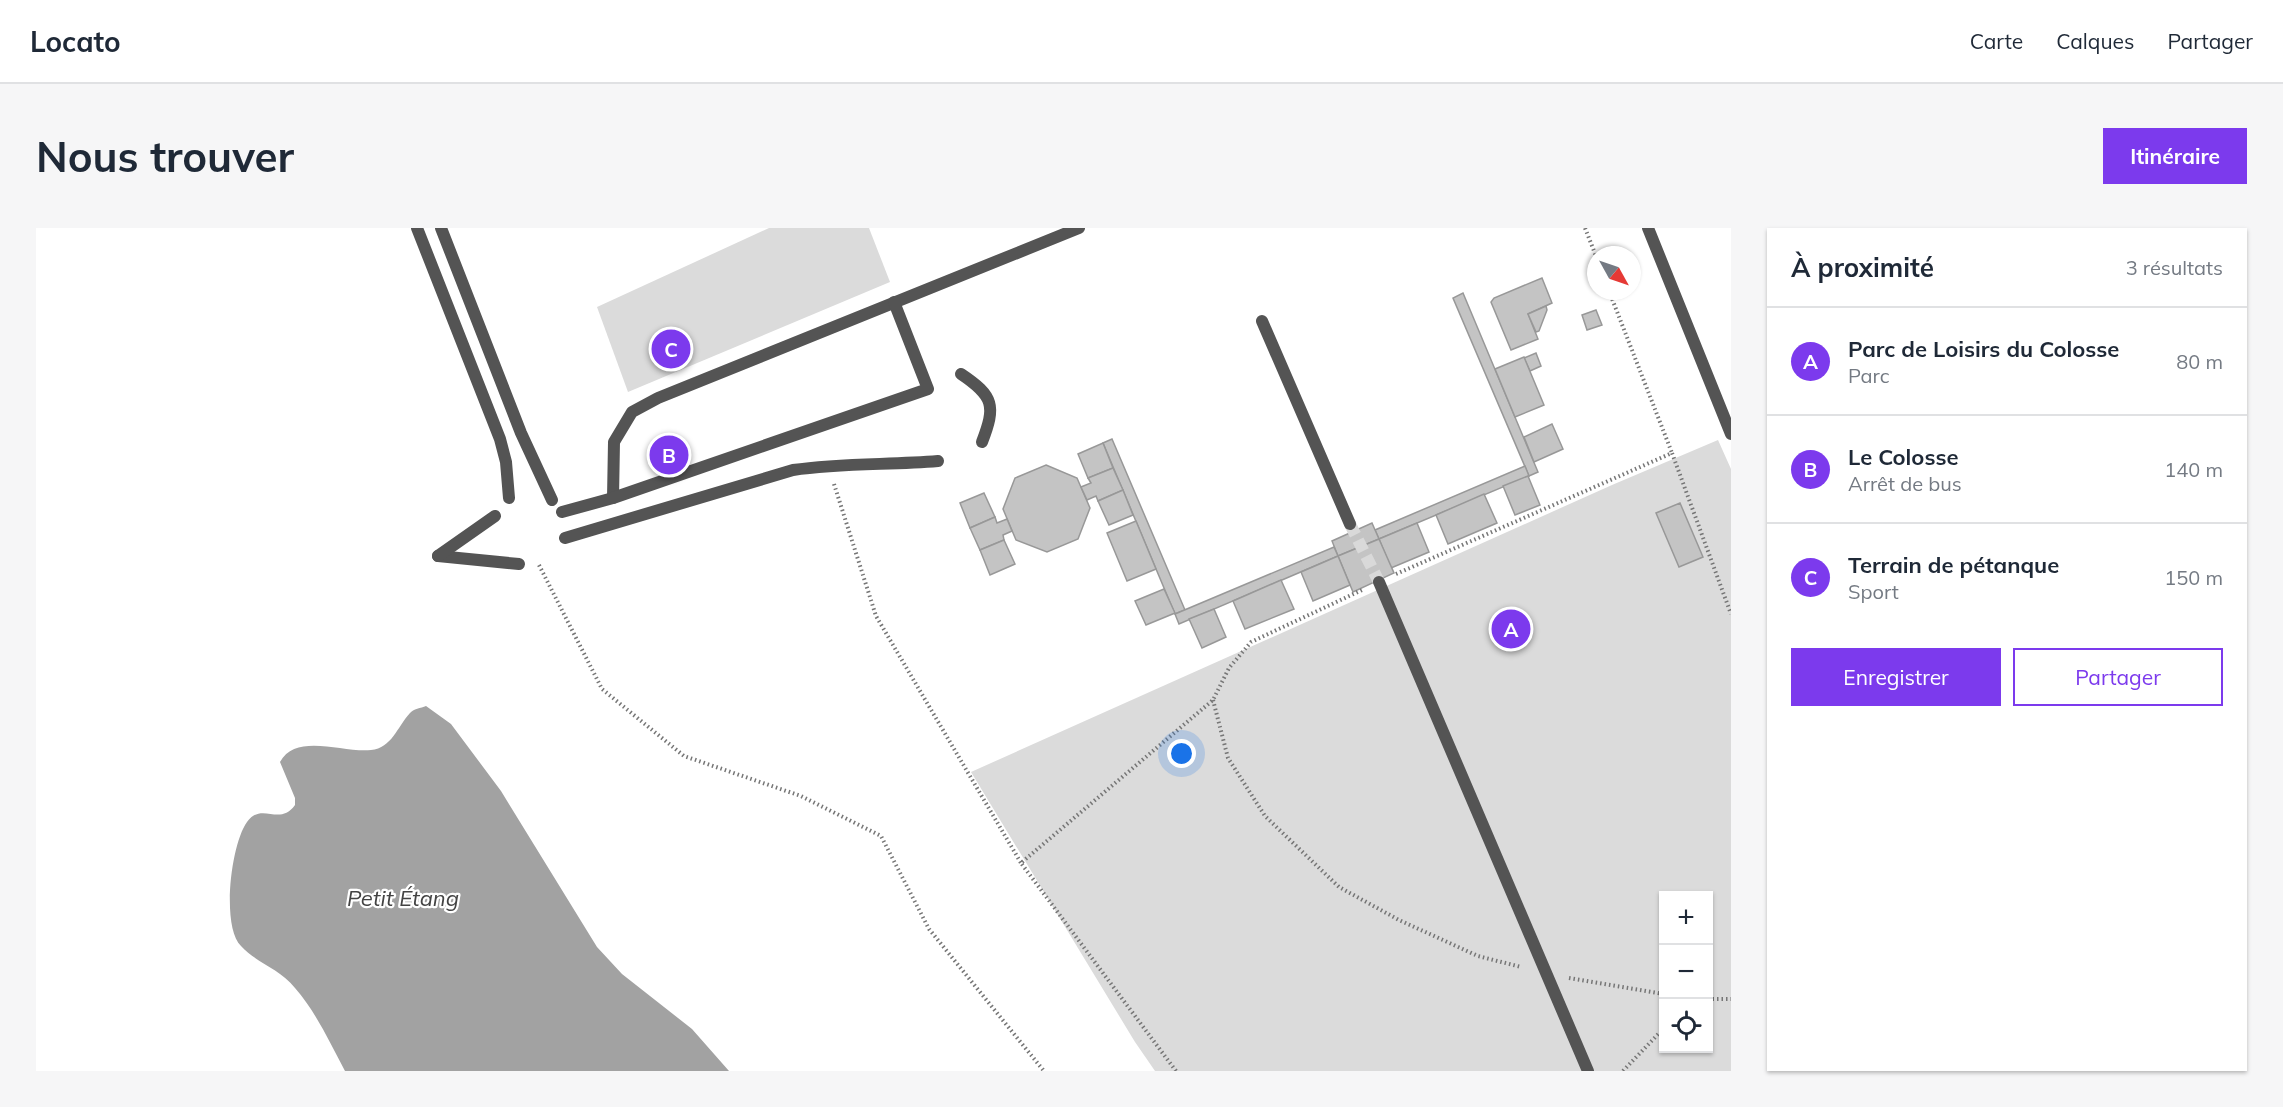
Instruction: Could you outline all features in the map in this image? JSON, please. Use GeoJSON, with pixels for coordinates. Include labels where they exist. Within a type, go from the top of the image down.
{"type":"FeatureCollection","features":[{"type":"Feature","properties":{"kind":"street"},"geometry":{"type":"LineString","coordinates":[[417,228],[500,439],[506,462],[509,498]]}},
{"type":"Feature","properties":{"kind":"street"},"geometry":{"type":"LineString","coordinates":[[441,228],[521,433],[552,500]]}},
{"type":"Feature","properties":{"kind":"street"},"geometry":{"type":"LineString","coordinates":[[613,498],[614,442],[632,412],[658,398],[1078,228]]}},
{"type":"Feature","properties":{"kind":"street"},"geometry":{"type":"LineString","coordinates":[[1648,228],[1731,434]]}},
{"type":"Feature","properties":{"kind":"street"},"geometry":{"type":"LineString","coordinates":[[562,512],[613,498],[928,388],[894,302]]}},
{"type":"Feature","properties":{"kind":"street"},"geometry":{"type":"LineString","coordinates":[[1262,321],[1350,524]]}},
{"type":"Feature","properties":{"kind":"street"},"geometry":{"type":"LineString","coordinates":[[961,374],[982,390],[988,401],[991,419],[982,442]]}},
{"type":"Feature","properties":{"kind":"street"},"geometry":{"type":"LineString","coordinates":[[565,538],[793,470],[829,465],[889,466],[938,461]]}},
{"type":"Feature","properties":{"kind":"street"},"geometry":{"type":"LineString","coordinates":[[495,516],[438,556],[519,564]]}},
{"type":"Feature","properties":{"kind":"street"},"geometry":{"type":"LineString","coordinates":[[1379,582],[1588,1071]]}},
{"type":"Feature","properties":{"kind":"path"},"geometry":{"type":"LineString","coordinates":[[1585,228],[1592,246]]}},
{"type":"Feature","properties":{"kind":"path"},"geometry":{"type":"LineString","coordinates":[[1612,300],[1731,614]]}},
{"type":"Feature","properties":{"kind":"path"},"geometry":{"type":"LineString","coordinates":[[1022,863],[1213,700],[1229,668],[1251,642],[1379,582],[1672,453]]}},
{"type":"Feature","properties":{"kind":"path"},"geometry":{"type":"LineString","coordinates":[[829,465],[876,616],[1022,863],[1176,1071]]}},
{"type":"Feature","properties":{"kind":"path"},"geometry":{"type":"LineString","coordinates":[[538,564],[602,688],[684,756],[801,796],[881,836],[929,929],[1044,1071]]}},
{"type":"Feature","properties":{"kind":"path"},"geometry":{"type":"LineString","coordinates":[[1213,700],[1228,758],[1265,816],[1339,887],[1399,920],[1478,956],[1546,974],[1659,993]]}},
{"type":"Feature","properties":{"kind":"path"},"geometry":{"type":"LineString","coordinates":[[1713,999],[1731,999]]}},
{"type":"Feature","properties":{"kind":"path"},"geometry":{"type":"LineString","coordinates":[[1623,1071],[1659,1033]]}},
{"type":"Feature","properties":{"kind":"shaded area"},"geometry":{"type":"Polygon","coordinates":[[[769,228],[869,228],[890,282],[628,392],[597,307],[769,228]]]}},
{"type":"Feature","properties":{"kind":"shaded area"},"geometry":{"type":"Polygon","coordinates":[[[1718,440],[1731,469],[1731,1071],[1155,1071],[1135,1042],[971,772],[1612,485],[1718,440]]]}},
{"type":"Feature","properties":{"kind":"water","name":"Petit Étang"},"geometry":{"type":"Polygon","coordinates":[[[426,706],[451,724],[501,791],[597,947],[622,974],[692,1029],[729,1071],[345,1071],[303,997],[282,975],[241,946],[235,936],[231,921],[230,904],[230,885],[236,848],[241,833],[253,816],[265,813],[283,814],[295,805],[295,798],[280,762],[287,753],[308,746],[360,750],[378,748],[394,736],[411,712],[426,706]]]}},
{"type":"Feature","properties":{"kind":"building"},"geometry":{"type":"Polygon","coordinates":[[[1542,278],[1552,303],[1528,314],[1538,339],[1511,350],[1491,302],[1494,298],[1542,278]]]}},
{"type":"Feature","properties":{"kind":"building"},"geometry":{"type":"Polygon","coordinates":[[[1463,293],[1538,472],[1529,476],[1453,298],[1463,293]]]}},
{"type":"Feature","properties":{"kind":"building"},"geometry":{"type":"Polygon","coordinates":[[[1546,306],[1547,310],[1539,331],[1536,332],[1528,314],[1546,306]]]}},
{"type":"Feature","properties":{"kind":"building"},"geometry":{"type":"Polygon","coordinates":[[[1596,310],[1602,325],[1587,330],[1582,315],[1596,310]]]}},
{"type":"Feature","properties":{"kind":"building"},"geometry":{"type":"Polygon","coordinates":[[[1536,353],[1541,366],[1530,371],[1524,358],[1536,353]]]}},
{"type":"Feature","properties":{"kind":"building"},"geometry":{"type":"Polygon","coordinates":[[[1524,357],[1544,405],[1515,417],[1495,369],[1524,357]]]}},
{"type":"Feature","properties":{"kind":"building"},"geometry":{"type":"Polygon","coordinates":[[[1552,424],[1563,449],[1534,462],[1524,437],[1552,424]]]}},
{"type":"Feature","properties":{"kind":"building"},"geometry":{"type":"Polygon","coordinates":[[[1112,439],[1185,610],[1175,614],[1103,443],[1112,439]]]}},
{"type":"Feature","properties":{"kind":"building"},"geometry":{"type":"Polygon","coordinates":[[[1103,443],[1113,468],[1088,478],[1078,454],[1103,443]]]}},
{"type":"Feature","properties":{"kind":"building"},"geometry":{"type":"Polygon","coordinates":[[[1046,465],[1077,478],[1090,508],[1078,539],[1047,552],[1016,540],[1003,509],[1015,478],[1046,465]]]}},
{"type":"Feature","properties":{"kind":"building"},"geometry":{"type":"Polygon","coordinates":[[[1525,466],[1529,476],[1379,539],[1375,530],[1525,466]]]}},
{"type":"Feature","properties":{"kind":"building"},"geometry":{"type":"Polygon","coordinates":[[[1113,468],[1123,490],[1098,501],[1096,496],[1087,500],[1081,487],[1091,483],[1088,478],[1113,468]]]}},
{"type":"Feature","properties":{"kind":"building"},"geometry":{"type":"Polygon","coordinates":[[[1528,476],[1540,505],[1515,515],[1503,486],[1528,476]]]}},
{"type":"Feature","properties":{"kind":"building"},"geometry":{"type":"Polygon","coordinates":[[[1123,490],[1133,515],[1109,525],[1098,501],[1123,490]]]}},
{"type":"Feature","properties":{"kind":"building"},"geometry":{"type":"Polygon","coordinates":[[[984,493],[995,517],[970,528],[960,503],[984,493]]]}},
{"type":"Feature","properties":{"kind":"building"},"geometry":{"type":"Polygon","coordinates":[[[1484,494],[1497,523],[1448,544],[1436,515],[1484,494]]]}},
{"type":"Feature","properties":{"kind":"building"},"geometry":{"type":"Polygon","coordinates":[[[1680,503],[1703,557],[1679,567],[1656,513],[1680,503]]]}},
{"type":"Feature","properties":{"kind":"building"},"geometry":{"type":"Polygon","coordinates":[[[995,517],[997,523],[1007,519],[1012,531],[1003,535],[1004,540],[980,550],[970,528],[995,517]]]}},
{"type":"Feature","properties":{"kind":"building"},"geometry":{"type":"Polygon","coordinates":[[[1136,521],[1156,569],[1127,581],[1107,533],[1136,521]]]}},
{"type":"Feature","properties":{"kind":"building"},"geometry":{"type":"Polygon","coordinates":[[[1372,523],[1379,539],[1338,556],[1332,541],[1372,523]]]}},
{"type":"Feature","properties":{"kind":"building"},"geometry":{"type":"Polygon","coordinates":[[[1417,523],[1429,552],[1391,568],[1379,539],[1417,523]]]}},
{"type":"Feature","properties":{"kind":"building"},"geometry":{"type":"Polygon","coordinates":[[[1379,539],[1394,573],[1353,592],[1338,556],[1379,539]]]}},
{"type":"Feature","properties":{"kind":"building"},"geometry":{"type":"Polygon","coordinates":[[[1004,540],[1015,564],[990,575],[980,550],[1004,540]]]}},
{"type":"Feature","properties":{"kind":"building"},"geometry":{"type":"Polygon","coordinates":[[[1334,547],[1338,556],[1179,624],[1175,614],[1334,547]]]}},
{"type":"Feature","properties":{"kind":"building"},"geometry":{"type":"Polygon","coordinates":[[[1338,556],[1350,585],[1313,601],[1301,572],[1338,556]]]}},
{"type":"Feature","properties":{"kind":"building"},"geometry":{"type":"Polygon","coordinates":[[[1281,580],[1294,609],[1245,629],[1233,601],[1281,580]]]}},
{"type":"Feature","properties":{"kind":"building"},"geometry":{"type":"Polygon","coordinates":[[[1164,589],[1175,613],[1146,625],[1135,601],[1164,589]]]}},
{"type":"Feature","properties":{"kind":"building"},"geometry":{"type":"Polygon","coordinates":[[[1214,609],[1226,637],[1202,648],[1189,619],[1214,609]]]}},
{"type":"Feature","properties":{"kind":"tunnel"},"geometry":{"type":"LineString","coordinates":[[1350,524],[1379,582]]}},
{"type":"Feature","properties":{"kind":"place","name":"Terrain de pétanque"},"geometry":{"type":"Point","coordinates":[671,349]}},
{"type":"Feature","properties":{"kind":"place","name":"Le Colosse"},"geometry":{"type":"Point","coordinates":[669,455]}},
{"type":"Feature","properties":{"kind":"place","name":"Parc de Loisirs du Colosse"},"geometry":{"type":"Point","coordinates":[1511,629]}}]}
